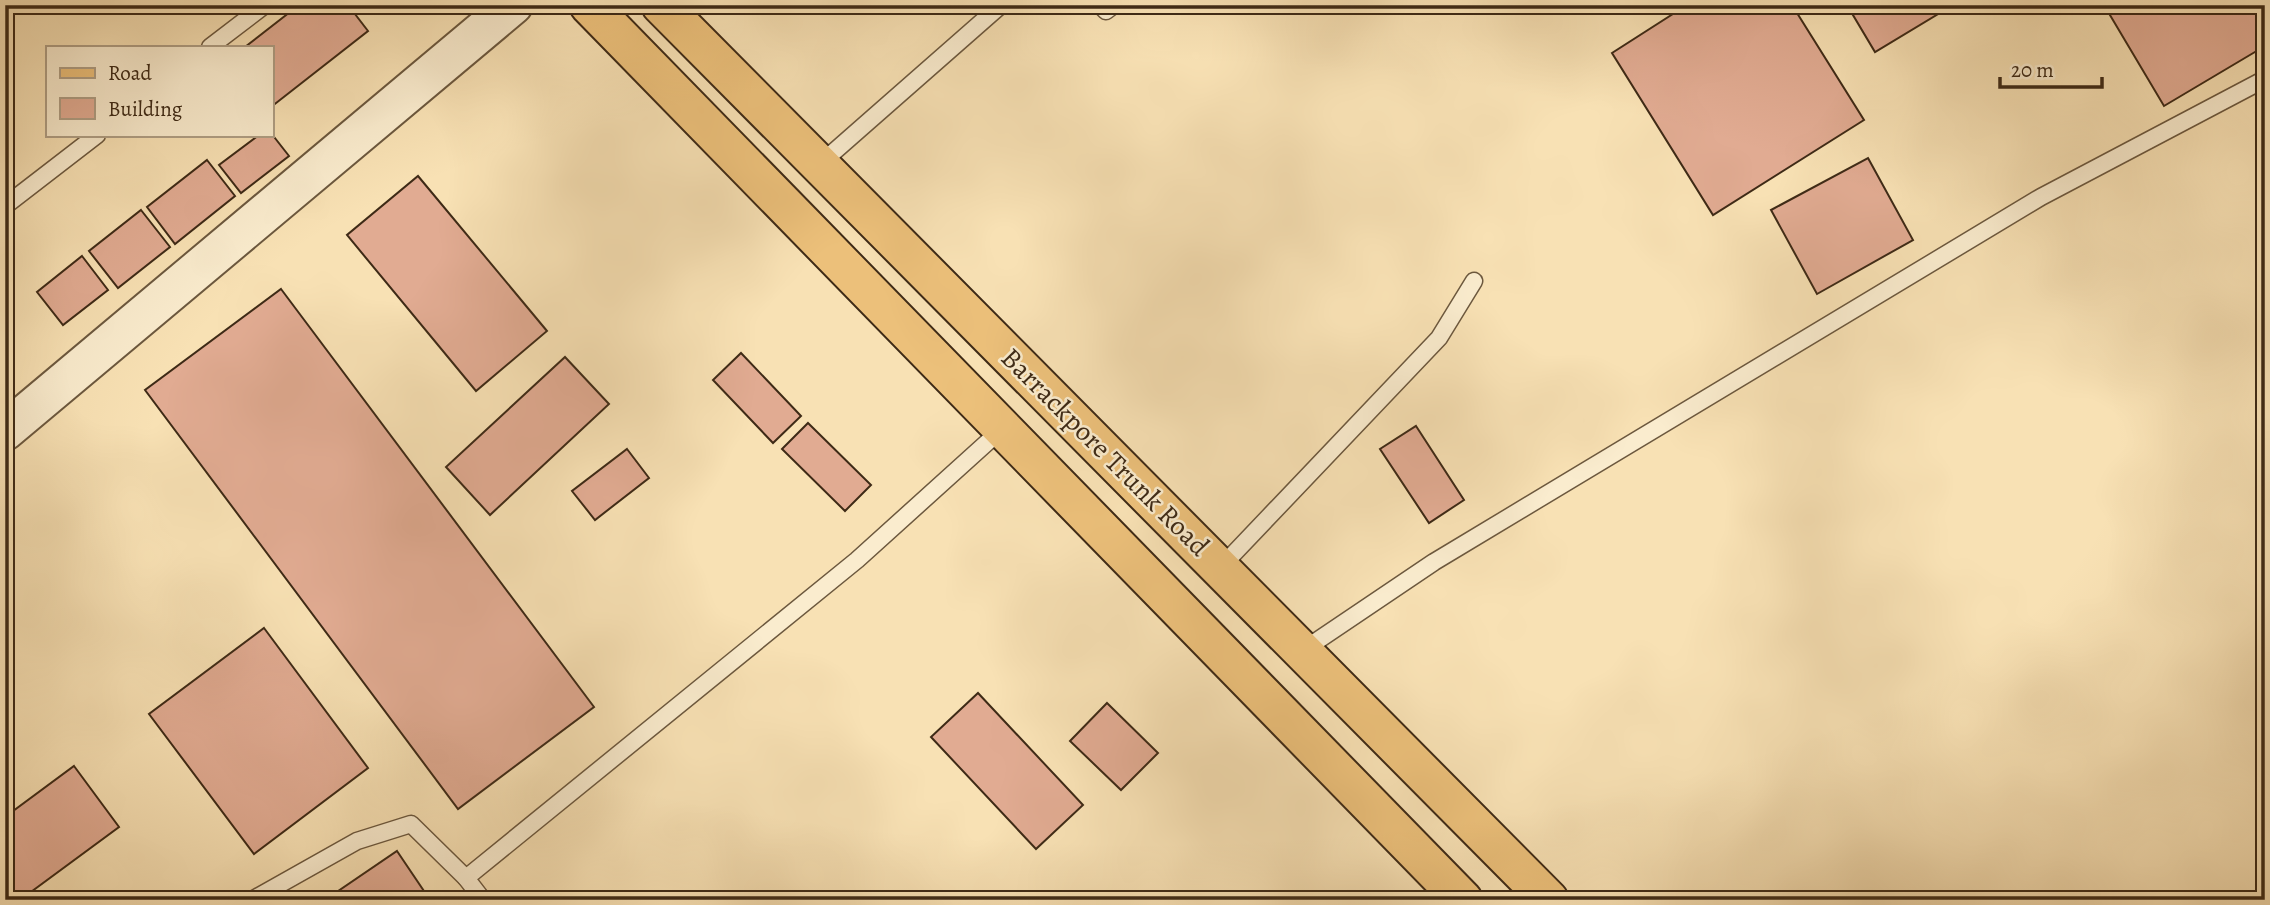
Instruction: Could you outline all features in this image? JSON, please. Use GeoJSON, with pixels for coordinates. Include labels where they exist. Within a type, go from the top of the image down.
{"type":"FeatureCollection","features":[{"type":"Feature","properties":{"kind":"main road","name":"Barrackpore Trunk Road"},"geometry":{"type":"LineString","coordinates":[[589,5],[1463,900]]}},
{"type":"Feature","properties":{"kind":"main road","name":"Barrackpore Trunk Road"},"geometry":{"type":"LineString","coordinates":[[661,5],[1549,900]]}},
{"type":"Feature","properties":{"kind":"street"},"geometry":{"type":"LineString","coordinates":[[5,431],[513,5]]}},
{"type":"Feature","properties":{"kind":"lane"},"geometry":{"type":"LineString","coordinates":[[211,46],[265,5]]}},
{"type":"Feature","properties":{"kind":"lane"},"geometry":{"type":"LineString","coordinates":[[820,164],[1001,5]]}},
{"type":"Feature","properties":{"kind":"lane"},"geometry":{"type":"LineString","coordinates":[[1100,5],[1106,11],[1114,5]]}},
{"type":"Feature","properties":{"kind":"lane"},"geometry":{"type":"LineString","coordinates":[[1302,650],[1434,562],[2041,197],[2265,79]]}},
{"type":"Feature","properties":{"kind":"lane"},"geometry":{"type":"LineString","coordinates":[[5,206],[96,136]]}},
{"type":"Feature","properties":{"kind":"lane"},"geometry":{"type":"LineString","coordinates":[[1220,569],[1439,338],[1474,281]]}},
{"type":"Feature","properties":{"kind":"lane"},"geometry":{"type":"LineString","coordinates":[[467,878],[857,560],[1002,429]]}},
{"type":"Feature","properties":{"kind":"lane"},"geometry":{"type":"LineString","coordinates":[[252,900],[356,841],[411,824],[467,878],[483,900]]}},
{"type":"Feature","properties":{"kind":"building"},"geometry":{"type":"Polygon","coordinates":[[[299,5],[348,5],[368,31],[273,105],[273,46],[246,46],[299,5]]]}},
{"type":"Feature","properties":{"kind":"building"},"geometry":{"type":"Polygon","coordinates":[[[1687,5],[1792,5],[1864,120],[1713,215],[1612,53],[1687,5]]]}},
{"type":"Feature","properties":{"kind":"building"},"geometry":{"type":"Polygon","coordinates":[[[1858,5],[1953,5],[1875,52],[1850,10],[1858,5]]]}},
{"type":"Feature","properties":{"kind":"building"},"geometry":{"type":"Polygon","coordinates":[[[2104,5],[2265,5],[2265,46],[2164,106],[2104,5]]]}},
{"type":"Feature","properties":{"kind":"building"},"geometry":{"type":"Polygon","coordinates":[[[258,136],[273,136],[289,156],[241,193],[219,165],[258,136]]]}},
{"type":"Feature","properties":{"kind":"building"},"geometry":{"type":"Polygon","coordinates":[[[1868,158],[1913,240],[1817,294],[1771,210],[1868,158]]]}},
{"type":"Feature","properties":{"kind":"building"},"geometry":{"type":"Polygon","coordinates":[[[207,160],[235,196],[175,244],[147,207],[207,160]]]}},
{"type":"Feature","properties":{"kind":"building"},"geometry":{"type":"Polygon","coordinates":[[[418,176],[547,331],[476,391],[347,235],[418,176]]]}},
{"type":"Feature","properties":{"kind":"building"},"geometry":{"type":"Polygon","coordinates":[[[141,210],[170,247],[118,288],[89,251],[141,210]]]}},
{"type":"Feature","properties":{"kind":"building"},"geometry":{"type":"Polygon","coordinates":[[[82,256],[108,290],[63,325],[37,292],[82,256]]]}},
{"type":"Feature","properties":{"kind":"building"},"geometry":{"type":"Polygon","coordinates":[[[281,289],[594,707],[458,809],[145,390],[281,289]]]}},
{"type":"Feature","properties":{"kind":"building"},"geometry":{"type":"Polygon","coordinates":[[[741,353],[801,416],[773,443],[713,380],[741,353]]]}},
{"type":"Feature","properties":{"kind":"building"},"geometry":{"type":"Polygon","coordinates":[[[565,357],[609,404],[490,515],[446,467],[565,357]]]}},
{"type":"Feature","properties":{"kind":"building"},"geometry":{"type":"Polygon","coordinates":[[[808,423],[871,485],[845,511],[782,449],[808,423]]]}},
{"type":"Feature","properties":{"kind":"building"},"geometry":{"type":"Polygon","coordinates":[[[1416,426],[1464,500],[1429,523],[1380,449],[1416,426]]]}},
{"type":"Feature","properties":{"kind":"building"},"geometry":{"type":"Polygon","coordinates":[[[627,449],[649,478],[595,520],[572,491],[627,449]]]}},
{"type":"Feature","properties":{"kind":"building"},"geometry":{"type":"Polygon","coordinates":[[[264,628],[368,768],[254,854],[149,714],[264,628]]]}},
{"type":"Feature","properties":{"kind":"building"},"geometry":{"type":"Polygon","coordinates":[[[978,693],[1083,805],[1036,849],[931,737],[978,693]]]}},
{"type":"Feature","properties":{"kind":"building"},"geometry":{"type":"Polygon","coordinates":[[[1107,703],[1158,753],[1121,790],[1070,741],[1107,703]]]}},
{"type":"Feature","properties":{"kind":"building"},"geometry":{"type":"Polygon","coordinates":[[[74,766],[119,827],[20,900],[5,900],[5,817],[74,766]]]}},
{"type":"Feature","properties":{"kind":"building"},"geometry":{"type":"Polygon","coordinates":[[[397,851],[430,900],[325,900],[397,851]]]}}]}
